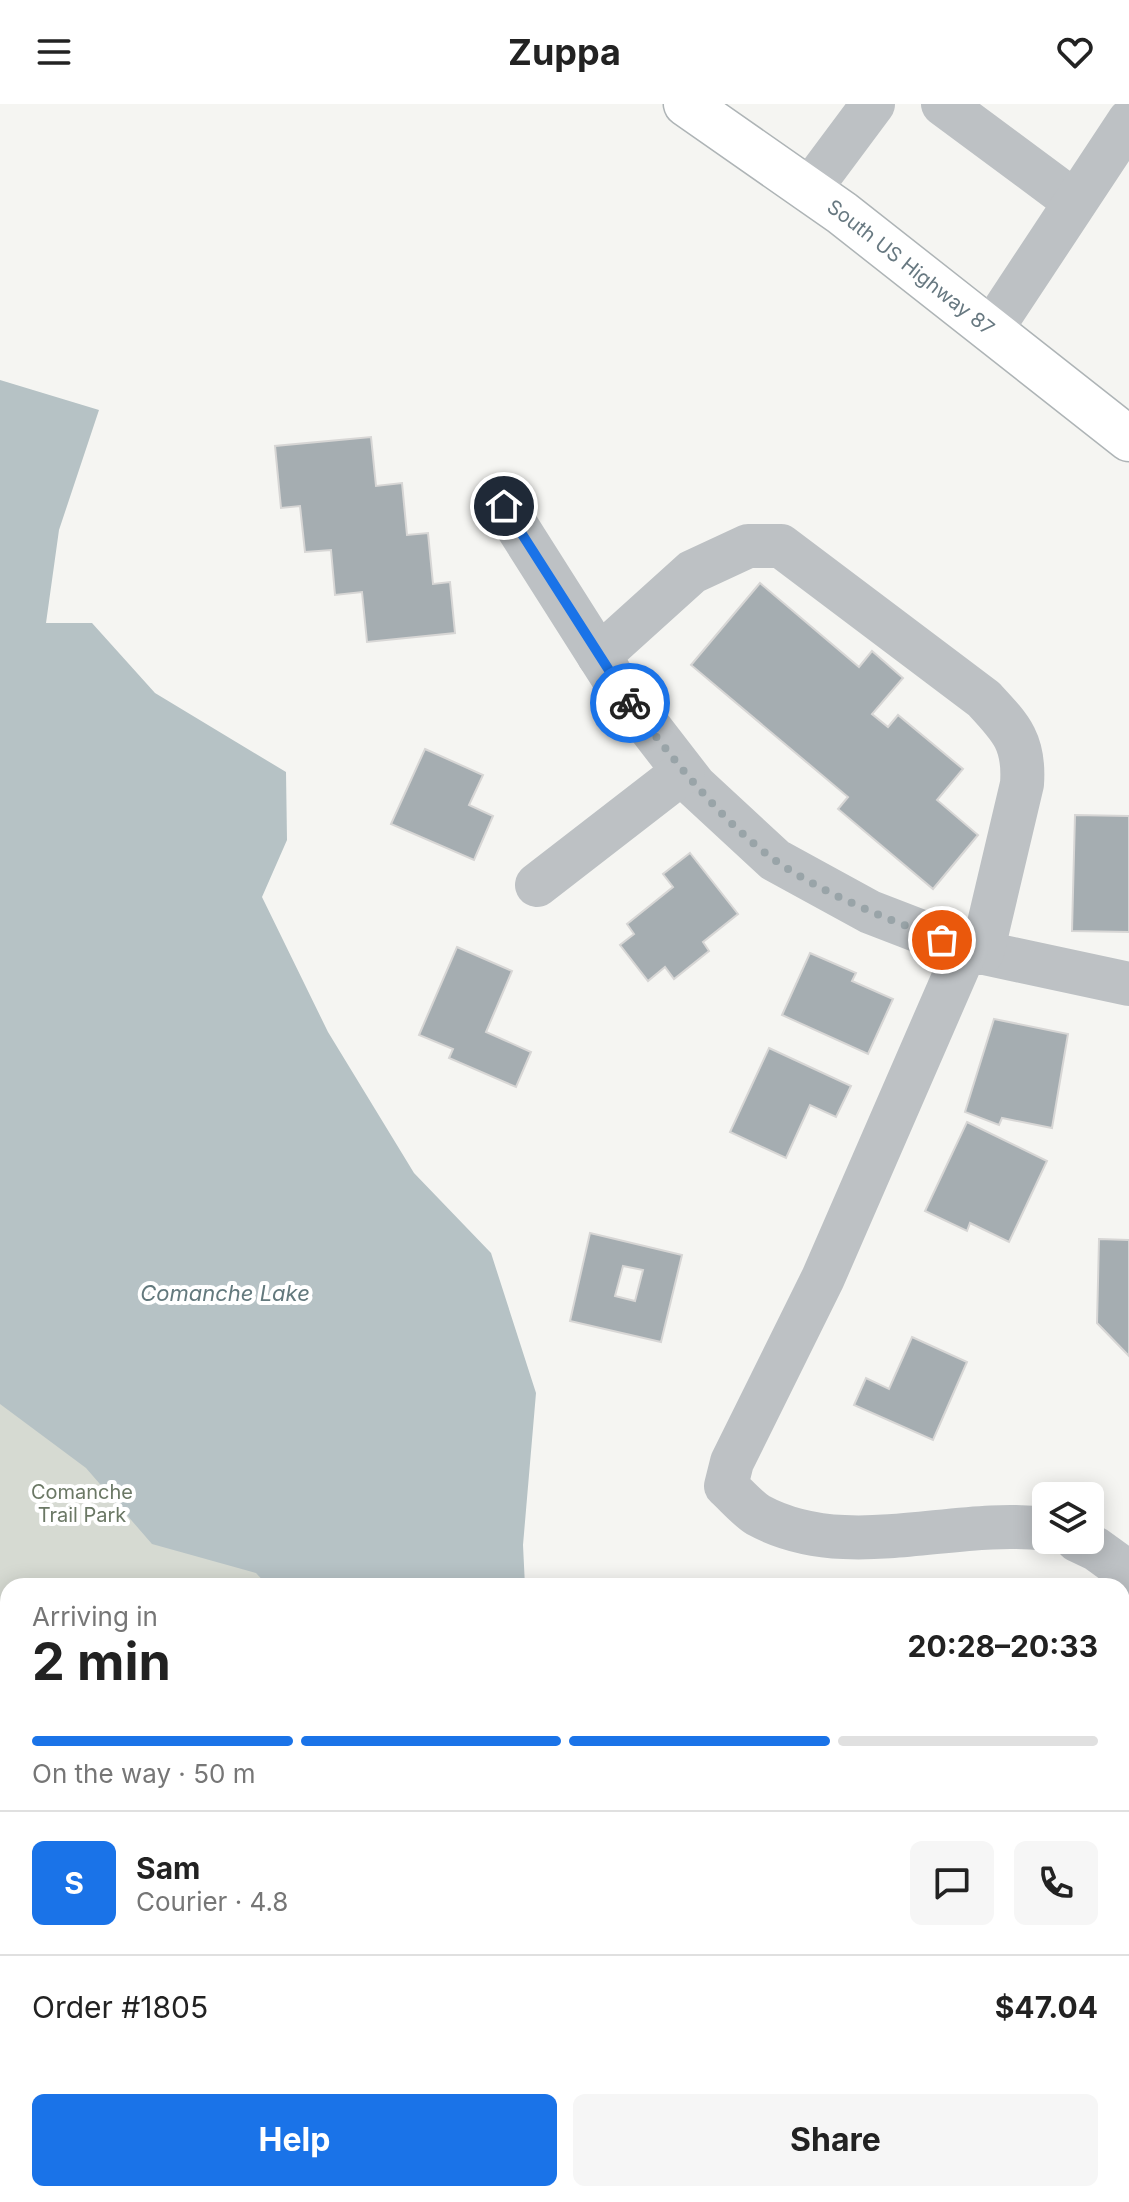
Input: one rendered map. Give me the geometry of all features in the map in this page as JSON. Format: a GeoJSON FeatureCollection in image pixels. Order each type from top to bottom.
{"type":"FeatureCollection","features":[{"type":"Feature","properties":{"kind":"main road","name":"South US Highway 87"},"geometry":{"type":"LineString","coordinates":[[686,104],[809,190],[1129,439]]}},
{"type":"Feature","properties":{"kind":"street"},"geometry":{"type":"LineString","coordinates":[[809,190],[873,104]]}},
{"type":"Feature","properties":{"kind":"street"},"geometry":{"type":"LineString","coordinates":[[943,104],[1079,195]]}},
{"type":"Feature","properties":{"kind":"street"},"geometry":{"type":"LineString","coordinates":[[991,330],[1129,121]]}},
{"type":"Feature","properties":{"kind":"street"},"geometry":{"type":"LineString","coordinates":[[504,506],[620,689],[683,772],[775,860],[870,912],[974,951],[1129,984]]}},
{"type":"Feature","properties":{"kind":"street"},"geometry":{"type":"LineString","coordinates":[[599,656],[692,572],[748,546],[781,546],[984,699],[1009,725],[1024,755],[1022,784],[974,951],[823,1278],[732,1462],[726,1486],[757,1514],[816,1536],[855,1538],[1008,1524],[1032,1527]]}},
{"type":"Feature","properties":{"kind":"street"},"geometry":{"type":"LineString","coordinates":[[537,885],[683,772]]}},
{"type":"Feature","properties":{"kind":"street"},"geometry":{"type":"LineString","coordinates":[[1103,1554],[1129,1573]]}},
{"type":"Feature","properties":{"kind":"green space","name":"Comanche Trail Park"},"geometry":{"type":"Polygon","coordinates":[[[0,1257],[337,1578],[0,1578],[0,1257]]]}},
{"type":"Feature","properties":{"kind":"water","name":"Comanche Lake"},"geometry":{"type":"Polygon","coordinates":[[[0,380],[99,410],[59,530],[46,623],[92,623],[155,693],[286,772],[287,840],[262,897],[328,1032],[414,1173],[491,1253],[536,1393],[523,1545],[525,1578],[261,1578],[256,1573],[152,1544],[86,1468],[0,1404],[0,380]]]}},
{"type":"Feature","properties":{"kind":"building"},"geometry":{"type":"Polygon","coordinates":[[[371,437],[376,486],[402,483],[407,535],[428,533],[433,584],[450,582],[455,633],[367,642],[362,592],[335,595],[331,550],[305,552],[300,506],[281,508],[275,446],[371,437]]]}},
{"type":"Feature","properties":{"kind":"building"},"geometry":{"type":"Polygon","coordinates":[[[760,583],[859,667],[872,651],[903,678],[872,714],[888,727],[898,715],[963,769],[937,800],[978,835],[933,889],[838,809],[848,797],[691,665],[760,583]]]}},
{"type":"Feature","properties":{"kind":"building"},"geometry":{"type":"Polygon","coordinates":[[[425,749],[483,775],[469,805],[493,816],[474,860],[391,824],[425,749]]]}},
{"type":"Feature","properties":{"kind":"building"},"geometry":{"type":"Polygon","coordinates":[[[1075,815],[1129,816],[1129,932],[1072,931],[1075,815]]]}},
{"type":"Feature","properties":{"kind":"building"},"geometry":{"type":"Polygon","coordinates":[[[690,853],[738,914],[703,942],[709,951],[674,979],[665,967],[648,981],[620,945],[634,934],[627,924],[673,887],[663,874],[690,853]]]}},
{"type":"Feature","properties":{"kind":"building"},"geometry":{"type":"Polygon","coordinates":[[[457,947],[512,971],[486,1032],[531,1052],[516,1087],[449,1058],[453,1049],[419,1035],[457,947]]]}},
{"type":"Feature","properties":{"kind":"building"},"geometry":{"type":"Polygon","coordinates":[[[810,953],[856,973],[852,981],[893,999],[868,1054],[782,1015],[810,953]]]}},
{"type":"Feature","properties":{"kind":"building"},"geometry":{"type":"Polygon","coordinates":[[[994,1019],[1068,1034],[1052,1128],[1002,1118],[999,1125],[965,1112],[994,1019]]]}},
{"type":"Feature","properties":{"kind":"building"},"geometry":{"type":"Polygon","coordinates":[[[769,1048],[851,1086],[836,1117],[810,1105],[786,1158],[730,1132],[769,1048]]]}},
{"type":"Feature","properties":{"kind":"building"},"geometry":{"type":"Polygon","coordinates":[[[967,1122],[1047,1161],[1009,1242],[970,1223],[967,1231],[925,1211],[967,1122]]]}},
{"type":"Feature","properties":{"kind":"building"},"geometry":{"type":"Polygon","coordinates":[[[590,1233],[682,1255],[661,1342],[570,1321],[590,1233]],[[623,1266],[615,1296],[635,1301],[643,1270],[623,1266]]]}},
{"type":"Feature","properties":{"kind":"building"},"geometry":{"type":"Polygon","coordinates":[[[1099,1239],[1129,1240],[1129,1356],[1097,1323],[1099,1239]]]}},
{"type":"Feature","properties":{"kind":"building"},"geometry":{"type":"Polygon","coordinates":[[[912,1337],[967,1362],[933,1440],[854,1405],[866,1378],[889,1389],[912,1337]]]}},
{"type":"Feature","properties":{"kind":"way so far"},"geometry":{"type":"LineString","coordinates":[[630,703],[695,786],[775,860],[870,912],[942,940]]}},
{"type":"Feature","properties":{"kind":"route"},"geometry":{"type":"LineString","coordinates":[[504,506],[630,703]]}}]}
